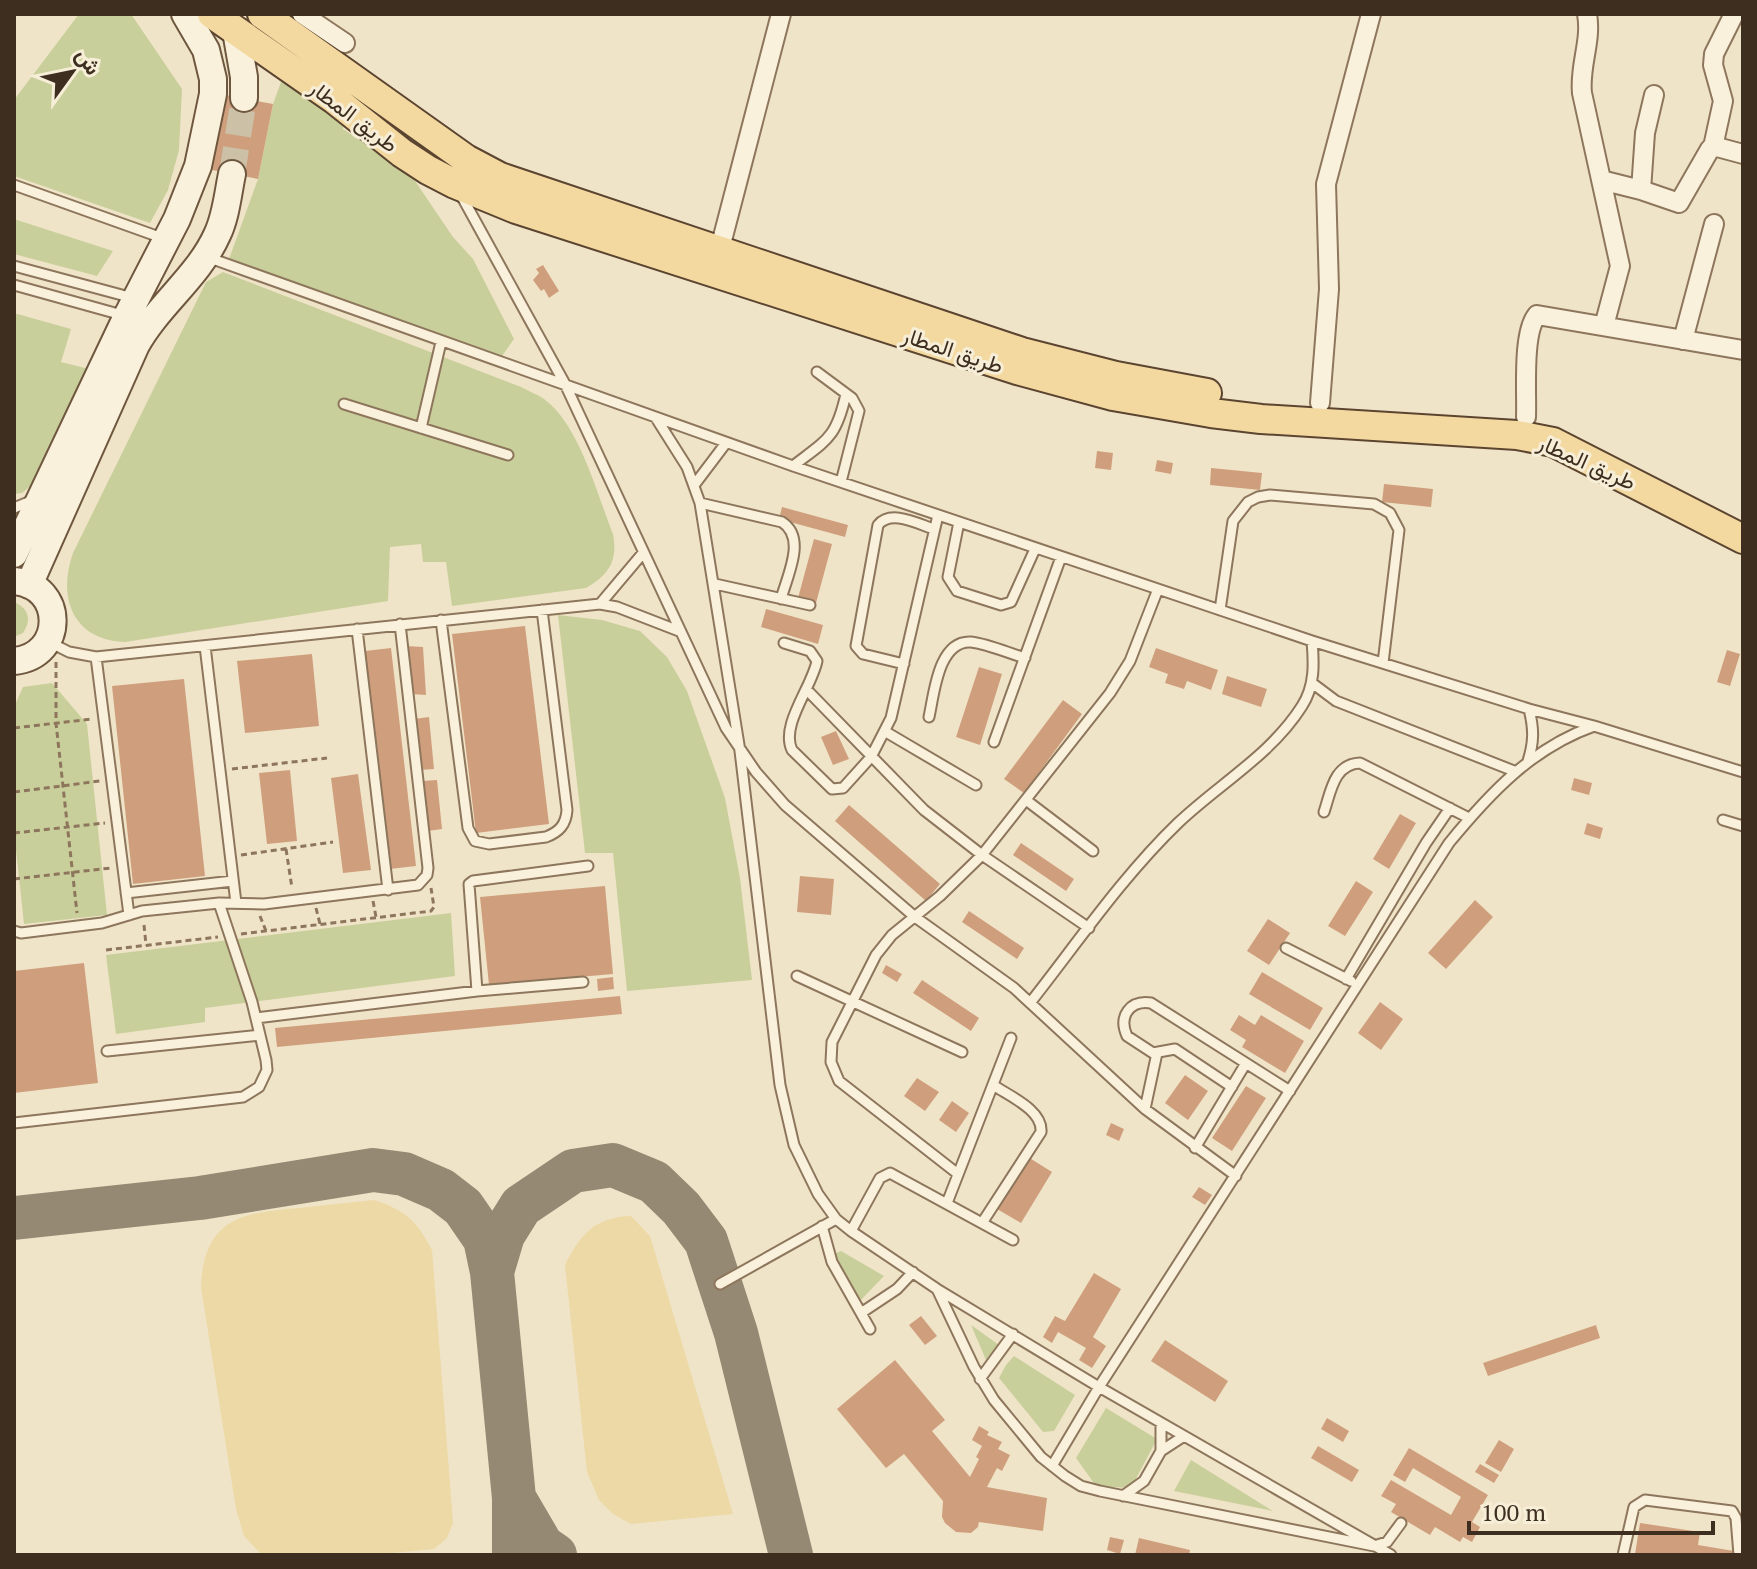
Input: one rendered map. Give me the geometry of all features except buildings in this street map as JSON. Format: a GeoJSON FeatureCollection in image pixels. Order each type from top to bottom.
{"type":"FeatureCollection","features":[{"type":"Feature","properties":{"kind":"main road","name":"طريق المطار"},"geometry":{"type":"LineString","coordinates":[[212,14],[240,22],[275,58],[334,99],[402,153],[532,190],[1069,365],[1212,394],[1320,403],[1475,423],[1553,442],[1743,539]]}},
{"type":"Feature","properties":{"kind":"main road","name":"طريق المطار"},"geometry":{"type":"LineString","coordinates":[[262,14],[461,172],[516,209],[1077,387],[1211,413],[1475,423],[1526,417],[1560,424],[1743,518]]}},
{"type":"Feature","properties":{"kind":"street"},"geometry":{"type":"LineString","coordinates":[[14,554],[131,308],[167,240],[198,166],[213,94],[206,50],[185,14]]}},
{"type":"Feature","properties":{"kind":"street"},"geometry":{"type":"LineString","coordinates":[[302,14],[345,43]]}},
{"type":"Feature","properties":{"kind":"street"},"geometry":{"type":"LineString","coordinates":[[719,252],[781,14]]}},
{"type":"Feature","properties":{"kind":"street"},"geometry":{"type":"LineString","coordinates":[[1320,403],[1329,289],[1326,184],[1371,14]]}},
{"type":"Feature","properties":{"kind":"street"},"geometry":{"type":"LineString","coordinates":[[1587,14],[1589,33],[1581,84],[1620,266],[1604,326]]}},
{"type":"Feature","properties":{"kind":"street"},"geometry":{"type":"LineString","coordinates":[[1601,180],[1681,202],[1707,151],[1713,147],[1723,101],[1713,65],[1714,54],[1734,14]]}},
{"type":"Feature","properties":{"kind":"street"},"geometry":{"type":"LineString","coordinates":[[240,22],[228,47],[245,98],[275,58]]}},
{"type":"Feature","properties":{"kind":"street"},"geometry":{"type":"LineString","coordinates":[[1641,190],[1645,133],[1654,95]]}},
{"type":"Feature","properties":{"kind":"street"},"geometry":{"type":"LineString","coordinates":[[1713,147],[1743,154]]}},
{"type":"Feature","properties":{"kind":"street"},"geometry":{"type":"LineString","coordinates":[[14,661],[35,655],[52,644],[51,609],[46,599],[22,583],[136,345],[204,256],[225,243],[231,234],[232,174]]}},
{"type":"Feature","properties":{"kind":"street"},"geometry":{"type":"LineString","coordinates":[[1683,340],[1714,224]]}},
{"type":"Feature","properties":{"kind":"street"},"geometry":{"type":"LineString","coordinates":[[167,240],[204,256]]}},
{"type":"Feature","properties":{"kind":"street"},"geometry":{"type":"LineString","coordinates":[[1526,417],[1528,351],[1535,317],[1743,350]]}},
{"type":"Feature","properties":{"kind":"lane"},"geometry":{"type":"LineString","coordinates":[[461,172],[565,384],[679,631],[740,751],[785,805],[915,917],[1007,982],[1145,1109],[1236,1176]]}},
{"type":"Feature","properties":{"kind":"lane"},"geometry":{"type":"LineString","coordinates":[[14,185],[167,240]]}},
{"type":"Feature","properties":{"kind":"lane"},"geometry":{"type":"LineString","coordinates":[[204,256],[726,443],[1035,549],[1312,641],[1743,772]]}},
{"type":"Feature","properties":{"kind":"lane"},"geometry":{"type":"LineString","coordinates":[[14,266],[131,308]]}},
{"type":"Feature","properties":{"kind":"lane"},"geometry":{"type":"LineString","coordinates":[[14,285],[131,308]]}},
{"type":"Feature","properties":{"kind":"lane"},"geometry":{"type":"LineString","coordinates":[[421,428],[441,342]]}},
{"type":"Feature","properties":{"kind":"lane"},"geometry":{"type":"LineString","coordinates":[[817,372],[846,394],[859,411],[841,482]]}},
{"type":"Feature","properties":{"kind":"lane"},"geometry":{"type":"LineString","coordinates":[[793,466],[837,428],[846,394]]}},
{"type":"Feature","properties":{"kind":"lane"},"geometry":{"type":"LineString","coordinates":[[344,404],[508,455]]}},
{"type":"Feature","properties":{"kind":"lane"},"geometry":{"type":"LineString","coordinates":[[655,417],[695,484],[700,503],[740,751],[780,1085],[794,1145],[818,1194],[836,1219],[851,1231],[937,1289],[1099,1387],[1391,1555]]}},
{"type":"Feature","properties":{"kind":"lane"},"geometry":{"type":"LineString","coordinates":[[837,428],[853,435]]}},
{"type":"Feature","properties":{"kind":"lane"},"geometry":{"type":"LineString","coordinates":[[695,484],[726,443]]}},
{"type":"Feature","properties":{"kind":"lane"},"geometry":{"type":"LineString","coordinates":[[1220,610],[1233,521],[1248,502],[1270,495],[1374,504],[1390,513],[1399,530],[1383,663]]}},
{"type":"Feature","properties":{"kind":"lane"},"geometry":{"type":"LineString","coordinates":[[14,508],[41,496]]}},
{"type":"Feature","properties":{"kind":"lane"},"geometry":{"type":"LineString","coordinates":[[700,503],[782,522],[792,530],[795,543],[781,599]]}},
{"type":"Feature","properties":{"kind":"lane"},"geometry":{"type":"LineString","coordinates":[[784,643],[810,651],[816,656],[817,665],[789,729],[792,750],[832,789],[838,790],[848,784],[871,757],[886,732],[938,515]]}},
{"type":"Feature","properties":{"kind":"lane"},"geometry":{"type":"LineString","coordinates":[[904,664],[863,654],[856,646],[878,525],[891,516],[934,529]]}},
{"type":"Feature","properties":{"kind":"lane"},"geometry":{"type":"LineString","coordinates":[[959,522],[948,577],[957,591],[1001,605],[1011,602],[1035,549]]}},
{"type":"Feature","properties":{"kind":"lane"},"geometry":{"type":"LineString","coordinates":[[600,604],[643,553]]}},
{"type":"Feature","properties":{"kind":"lane"},"geometry":{"type":"LineString","coordinates":[[994,742],[1061,557]]}},
{"type":"Feature","properties":{"kind":"lane"},"geometry":{"type":"LineString","coordinates":[[715,584],[810,605]]}},
{"type":"Feature","properties":{"kind":"lane"},"geometry":{"type":"LineString","coordinates":[[958,1174],[839,1081],[831,1062],[832,1042],[884,943],[982,855],[1121,677],[1158,589]]}},
{"type":"Feature","properties":{"kind":"lane"},"geometry":{"type":"LineString","coordinates":[[52,644],[69,652],[96,657],[600,604],[617,607],[679,631]]}},
{"type":"Feature","properties":{"kind":"lane"},"geometry":{"type":"LineString","coordinates":[[441,620],[468,828],[475,841],[489,844],[546,837],[555,834],[566,820],[542,610]]}},
{"type":"Feature","properties":{"kind":"lane"},"geometry":{"type":"LineString","coordinates":[[14,931],[21,933],[79,927],[142,911],[219,903],[255,905],[418,885],[427,875],[428,868],[400,624]]}},
{"type":"Feature","properties":{"kind":"lane"},"geometry":{"type":"LineString","coordinates":[[357,629],[388,890]]}},
{"type":"Feature","properties":{"kind":"lane"},"geometry":{"type":"LineString","coordinates":[[1030,1003],[1144,859],[1179,822],[1274,740],[1304,704],[1312,683],[1312,641]]}},
{"type":"Feature","properties":{"kind":"lane"},"geometry":{"type":"LineString","coordinates":[[929,717],[944,660],[958,644],[973,642],[1025,658]]}},
{"type":"Feature","properties":{"kind":"lane"},"geometry":{"type":"LineString","coordinates":[[205,646],[236,903]]}},
{"type":"Feature","properties":{"kind":"lane"},"geometry":{"type":"LineString","coordinates":[[96,657],[129,915]]}},
{"type":"Feature","properties":{"kind":"lane"},"geometry":{"type":"LineString","coordinates":[[1312,683],[1336,701],[1514,771]]}},
{"type":"Feature","properties":{"kind":"lane"},"geometry":{"type":"LineString","coordinates":[[806,689],[924,810],[982,855],[1089,928]]}},
{"type":"Feature","properties":{"kind":"lane"},"geometry":{"type":"LineString","coordinates":[[1528,761],[1534,744],[1534,727],[1529,709]]}},
{"type":"Feature","properties":{"kind":"lane"},"geometry":{"type":"LineString","coordinates":[[1052,1466],[1099,1387],[1426,875],[1469,818],[1514,771],[1565,738],[1594,726]]}},
{"type":"Feature","properties":{"kind":"lane"},"geometry":{"type":"LineString","coordinates":[[886,732],[976,785]]}},
{"type":"Feature","properties":{"kind":"lane"},"geometry":{"type":"LineString","coordinates":[[1324,812],[1338,772],[1352,763],[1368,766],[1469,818]]}},
{"type":"Feature","properties":{"kind":"lane"},"geometry":{"type":"LineString","coordinates":[[1026,800],[1093,851]]}},
{"type":"Feature","properties":{"kind":"lane"},"geometry":{"type":"LineString","coordinates":[[1346,979],[1450,808]]}},
{"type":"Feature","properties":{"kind":"lane"},"geometry":{"type":"LineString","coordinates":[[1723,820],[1743,826]]}},
{"type":"Feature","properties":{"kind":"lane"},"geometry":{"type":"LineString","coordinates":[[477,991],[469,884],[588,866]]}},
{"type":"Feature","properties":{"kind":"lane"},"geometry":{"type":"LineString","coordinates":[[126,893],[233,881]]}},
{"type":"Feature","properties":{"kind":"lane"},"geometry":{"type":"LineString","coordinates":[[14,1123],[252,1094],[264,1079],[266,1060],[256,1018],[219,903]]}},
{"type":"Feature","properties":{"kind":"lane"},"geometry":{"type":"LineString","coordinates":[[1286,948],[1357,985]]}},
{"type":"Feature","properties":{"kind":"lane"},"geometry":{"type":"LineString","coordinates":[[797,976],[962,1052]]}},
{"type":"Feature","properties":{"kind":"lane"},"geometry":{"type":"LineString","coordinates":[[256,1018],[477,991],[583,982]]}},
{"type":"Feature","properties":{"kind":"lane"},"geometry":{"type":"LineString","coordinates":[[1232,1087],[1175,1049],[1157,1053],[1149,1051],[1127,1036],[1123,1019],[1133,1005],[1151,1003],[1290,1091]]}},
{"type":"Feature","properties":{"kind":"lane"},"geometry":{"type":"LineString","coordinates":[[107,1051],[260,1035]]}},
{"type":"Feature","properties":{"kind":"lane"},"geometry":{"type":"LineString","coordinates":[[947,1203],[1011,1038]]}},
{"type":"Feature","properties":{"kind":"lane"},"geometry":{"type":"LineString","coordinates":[[1145,1109],[1157,1053]]}},
{"type":"Feature","properties":{"kind":"lane"},"geometry":{"type":"LineString","coordinates":[[1195,1148],[1246,1063]]}},
{"type":"Feature","properties":{"kind":"lane"},"geometry":{"type":"LineString","coordinates":[[982,1223],[1041,1132],[1042,1125],[1034,1113],[993,1085]]}},
{"type":"Feature","properties":{"kind":"lane"},"geometry":{"type":"LineString","coordinates":[[851,1231],[880,1178],[890,1173],[1013,1240]]}},
{"type":"Feature","properties":{"kind":"lane"},"geometry":{"type":"LineString","coordinates":[[720,1284],[836,1219]]}},
{"type":"Feature","properties":{"kind":"lane"},"geometry":{"type":"LineString","coordinates":[[822,1226],[832,1262],[870,1329]]}},
{"type":"Feature","properties":{"kind":"lane"},"geometry":{"type":"LineString","coordinates":[[861,1313],[888,1296],[913,1272]]}},
{"type":"Feature","properties":{"kind":"lane"},"geometry":{"type":"LineString","coordinates":[[937,1289],[980,1379],[994,1400],[1052,1466],[1081,1486],[1374,1546],[1387,1542],[1401,1523]]}},
{"type":"Feature","properties":{"kind":"lane"},"geometry":{"type":"LineString","coordinates":[[980,1379],[1013,1334]]}},
{"type":"Feature","properties":{"kind":"lane"},"geometry":{"type":"LineString","coordinates":[[1161,1423],[1161,1451]]}},
{"type":"Feature","properties":{"kind":"lane"},"geometry":{"type":"LineString","coordinates":[[1123,1496],[1144,1481],[1161,1451],[1184,1436]]}},
{"type":"Feature","properties":{"kind":"lane"},"geometry":{"type":"LineString","coordinates":[[1144,1481],[1147,1501]]}},
{"type":"Feature","properties":{"kind":"lane"},"geometry":{"type":"LineString","coordinates":[[1623,1555],[1634,1507],[1645,1500],[1732,1511],[1736,1518],[1739,1555]]}},
{"type":"Feature","properties":{"kind":"path"},"geometry":{"type":"LineString","coordinates":[[52,644],[56,723],[79,927]]}},
{"type":"Feature","properties":{"kind":"path"},"geometry":{"type":"LineString","coordinates":[[14,728],[104,718]]}},
{"type":"Feature","properties":{"kind":"path"},"geometry":{"type":"LineString","coordinates":[[220,771],[327,758]]}},
{"type":"Feature","properties":{"kind":"path"},"geometry":{"type":"LineString","coordinates":[[14,792],[112,780]]}},
{"type":"Feature","properties":{"kind":"path"},"geometry":{"type":"LineString","coordinates":[[14,833],[117,822]]}},
{"type":"Feature","properties":{"kind":"path"},"geometry":{"type":"LineString","coordinates":[[230,856],[333,842]]}},
{"type":"Feature","properties":{"kind":"path"},"geometry":{"type":"LineString","coordinates":[[286,849],[293,901]]}},
{"type":"Feature","properties":{"kind":"path"},"geometry":{"type":"LineString","coordinates":[[14,879],[123,866]]}},
{"type":"Feature","properties":{"kind":"path"},"geometry":{"type":"LineString","coordinates":[[106,950],[431,911],[434,907],[428,868]]}},
{"type":"Feature","properties":{"kind":"path"},"geometry":{"type":"LineString","coordinates":[[142,911],[146,945]]}},
{"type":"Feature","properties":{"kind":"green space"},"geometry":{"type":"Polygon","coordinates":[[[79,14],[131,14],[182,89],[179,150],[168,190],[150,223],[14,176],[14,100],[79,14]]]}},
{"type":"Feature","properties":{"kind":"green space"},"geometry":{"type":"Polygon","coordinates":[[[281,82],[305,92],[306,98],[344,117],[343,129],[409,172],[453,237],[473,259],[514,339],[502,356],[229,259],[258,179],[273,104],[281,82]]]}},
{"type":"Feature","properties":{"kind":"green space"},"geometry":{"type":"Polygon","coordinates":[[[14,219],[113,251],[97,276],[14,254],[14,219]]]}},
{"type":"Feature","properties":{"kind":"green space"},"geometry":{"type":"Polygon","coordinates":[[[223,272],[521,387],[544,399],[556,410],[577,442],[613,534],[613,560],[606,572],[586,588],[452,606],[446,562],[423,562],[421,544],[390,547],[388,601],[125,642],[93,634],[81,625],[74,614],[67,586],[73,553],[206,282],[223,272]]]}},
{"type":"Feature","properties":{"kind":"green space"},"geometry":{"type":"Polygon","coordinates":[[[14,313],[71,329],[61,362],[89,369],[32,485],[22,493],[14,494],[14,313]]]}},
{"type":"Feature","properties":{"kind":"green space"},"geometry":{"type":"Polygon","coordinates":[[[14,602],[26,611],[28,619],[23,633],[14,637],[14,602]]]}},
{"type":"Feature","properties":{"kind":"green space"},"geometry":{"type":"Polygon","coordinates":[[[558,615],[602,620],[640,631],[667,657],[687,691],[725,798],[740,878],[752,980],[627,991],[613,853],[585,853],[558,615]]]}},
{"type":"Feature","properties":{"kind":"green space"},"geometry":{"type":"Polygon","coordinates":[[[52,683],[87,724],[107,915],[24,924],[14,832],[14,707],[23,687],[52,683]]]}},
{"type":"Feature","properties":{"kind":"green space"},"geometry":{"type":"Polygon","coordinates":[[[451,913],[455,976],[205,1008],[205,1022],[116,1034],[106,955],[451,913]]]}},
{"type":"Feature","properties":{"kind":"green space"},"geometry":{"type":"Polygon","coordinates":[[[841,1251],[884,1276],[860,1301],[834,1254],[841,1251]]]}},
{"type":"Feature","properties":{"kind":"green space"},"geometry":{"type":"Polygon","coordinates":[[[971,1325],[999,1345],[986,1360],[971,1325]]]}},
{"type":"Feature","properties":{"kind":"green space"},"geometry":{"type":"Polygon","coordinates":[[[1014,1356],[1075,1395],[1054,1431],[1043,1432],[999,1378],[1014,1356]]]}},
{"type":"Feature","properties":{"kind":"green space"},"geometry":{"type":"Polygon","coordinates":[[[1106,1408],[1157,1439],[1131,1488],[1096,1486],[1076,1458],[1106,1408]]]}},
{"type":"Feature","properties":{"kind":"green space"},"geometry":{"type":"Polygon","coordinates":[[[1191,1460],[1273,1511],[1174,1491],[1191,1460]]]}},
{"type":"Feature","properties":{"kind":"sand"},"geometry":{"type":"Polygon","coordinates":[[[374,1200],[409,1218],[432,1250],[453,1523],[447,1538],[434,1549],[369,1555],[262,1555],[244,1536],[236,1509],[201,1287],[209,1247],[218,1233],[243,1217],[278,1210],[374,1200]]]}},
{"type":"Feature","properties":{"kind":"sand"},"geometry":{"type":"Polygon","coordinates":[[[631,1216],[650,1236],[733,1514],[631,1524],[613,1514],[599,1500],[587,1472],[565,1265],[590,1229],[608,1220],[631,1216]]]}},
{"type":"Feature","properties":{"kind":"taxiway"},"geometry":{"type":"LineString","coordinates":[[514,1555],[514,1498],[492,1272],[503,1235],[521,1206],[573,1171],[613,1165],[654,1182],[681,1208],[706,1241],[736,1333],[791,1555]]}},
{"type":"Feature","properties":{"kind":"taxiway"},"geometry":{"type":"LineString","coordinates":[[14,1218],[200,1198],[373,1170],[404,1174],[441,1190],[463,1207],[485,1239],[492,1272]]}},
{"type":"Feature","properties":{"kind":"taxiway"},"geometry":{"type":"LineString","coordinates":[[514,1498],[542,1546],[555,1555]]}},
{"type":"Feature","properties":{"kind":"tunnel"},"geometry":{"type":"LineString","coordinates":[[232,174],[244,98]]}}]}
